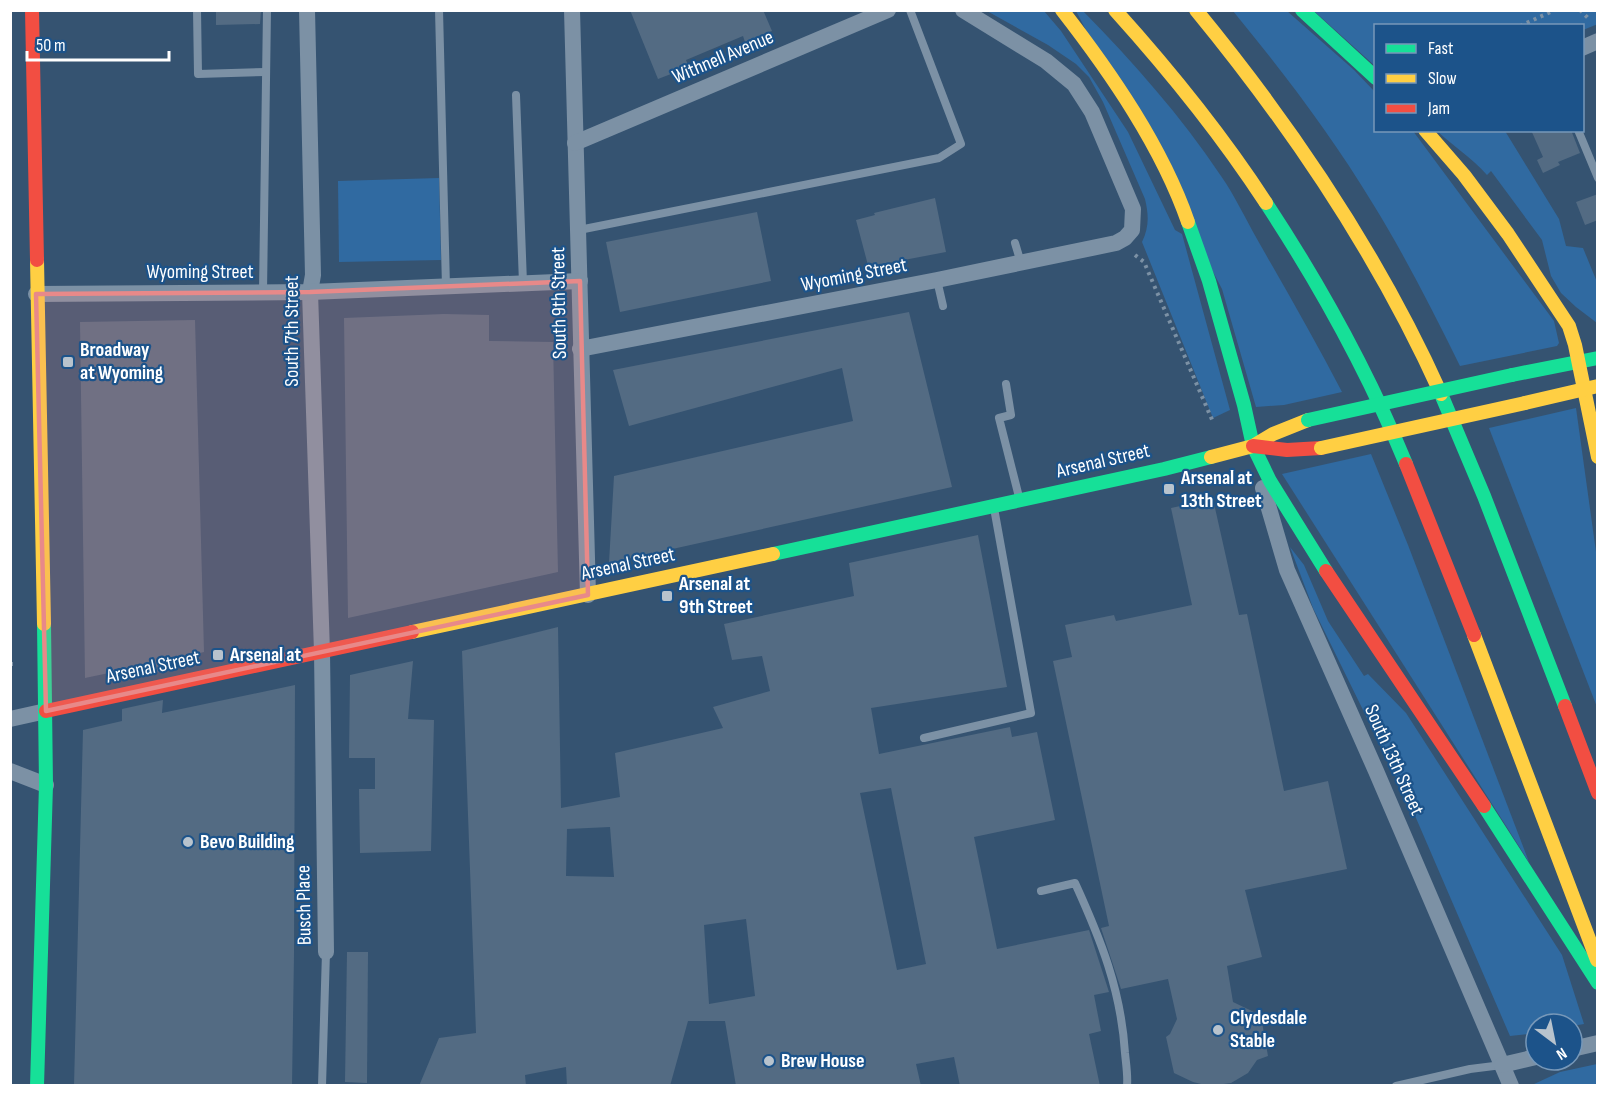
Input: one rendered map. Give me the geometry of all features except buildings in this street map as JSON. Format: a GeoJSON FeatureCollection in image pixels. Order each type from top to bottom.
{"type":"FeatureCollection","features":[{"type":"Feature","properties":{"kind":"main road"},"geometry":{"type":"LineString","coordinates":[[32,10],[46,711],[37,1086]]}},
{"type":"Feature","properties":{"kind":"main road"},"geometry":{"type":"LineString","coordinates":[[1062,10],[1087,42],[1127,103],[1155,149],[1181,201],[1209,281],[1244,405],[1253,447],[1270,482],[1296,527],[1460,768],[1598,983]]}},
{"type":"Feature","properties":{"kind":"main road"},"geometry":{"type":"LineString","coordinates":[[1115,10],[1191,99],[1253,184],[1308,270],[1358,360],[1402,454],[1442,552],[1598,961]]}},
{"type":"Feature","properties":{"kind":"main road"},"geometry":{"type":"LineString","coordinates":[[1196,10],[1264,95],[1323,179],[1377,269],[1425,358],[1488,505],[1598,793]]}},
{"type":"Feature","properties":{"kind":"main road"},"geometry":{"type":"LineString","coordinates":[[1302,10],[1374,76]]}},
{"type":"Feature","properties":{"kind":"main road"},"geometry":{"type":"LineString","coordinates":[[1427,132],[1464,175],[1509,234],[1565,319],[1573,335],[1578,360],[1591,388],[1598,457]]}},
{"type":"Feature","properties":{"kind":"main road","name":"Arsenal Street"},"geometry":{"type":"LineString","coordinates":[[46,711],[1164,469],[1253,447],[1273,434],[1308,420],[1578,360],[1598,358]]}},
{"type":"Feature","properties":{"kind":"main road","name":"Arsenal Street"},"geometry":{"type":"LineString","coordinates":[[1253,447],[1277,451],[1321,448],[1591,388]]}},
{"type":"Feature","properties":{"kind":"street","name":"South 7th Street"},"geometry":{"type":"LineString","coordinates":[[307,10],[313,275],[310,292],[322,652]]}},
{"type":"Feature","properties":{"kind":"street","name":"South 9th Street"},"geometry":{"type":"LineString","coordinates":[[572,10],[588,595]]}},
{"type":"Feature","properties":{"kind":"street","name":"Withnell Avenue"},"geometry":{"type":"LineString","coordinates":[[575,143],[888,10]]}},
{"type":"Feature","properties":{"kind":"street","name":"Wyoming Street"},"geometry":{"type":"LineString","coordinates":[[580,349],[1021,263],[1116,243],[1125,238],[1131,230],[1133,208],[1092,112],[1074,84],[1046,61],[963,10]]}},
{"type":"Feature","properties":{"kind":"street"},"geometry":{"type":"LineString","coordinates":[[1584,47],[1598,41]]}},
{"type":"Feature","properties":{"kind":"street","name":"Wyoming Street"},"geometry":{"type":"LineString","coordinates":[[36,294],[310,292],[580,280]]}},
{"type":"Feature","properties":{"kind":"street","name":"South 13th Street"},"geometry":{"type":"LineString","coordinates":[[1253,447],[1287,570],[1510,1086]]}},
{"type":"Feature","properties":{"kind":"street","name":"Busch Place"},"geometry":{"type":"LineString","coordinates":[[322,652],[326,952]]}},
{"type":"Feature","properties":{"kind":"street","name":"Arsenal Street"},"geometry":{"type":"LineString","coordinates":[[10,719],[46,711]]}},
{"type":"Feature","properties":{"kind":"street"},"geometry":{"type":"LineString","coordinates":[[10,771],[46,785]]}},
{"type":"Feature","properties":{"kind":"street"},"geometry":{"type":"LineString","coordinates":[[1502,1065],[1524,1060]]}},
{"type":"Feature","properties":{"kind":"lane"},"geometry":{"type":"LineString","coordinates":[[197,10],[198,74],[266,72]]}},
{"type":"Feature","properties":{"kind":"lane"},"geometry":{"type":"LineString","coordinates":[[263,292],[267,10]]}},
{"type":"Feature","properties":{"kind":"lane"},"geometry":{"type":"LineString","coordinates":[[439,10],[446,287]]}},
{"type":"Feature","properties":{"kind":"lane"},"geometry":{"type":"LineString","coordinates":[[579,230],[939,158],[961,144],[910,10]]}},
{"type":"Feature","properties":{"kind":"lane"},"geometry":{"type":"LineString","coordinates":[[516,95],[523,283]]}},
{"type":"Feature","properties":{"kind":"lane"},"geometry":{"type":"LineString","coordinates":[[1579,132],[1598,178]]}},
{"type":"Feature","properties":{"kind":"lane"},"geometry":{"type":"LineString","coordinates":[[1015,243],[1021,263]]}},
{"type":"Feature","properties":{"kind":"lane"},"geometry":{"type":"LineString","coordinates":[[937,280],[943,306]]}},
{"type":"Feature","properties":{"kind":"lane"},"geometry":{"type":"LineString","coordinates":[[1006,384],[1011,415],[999,418],[1020,501]]}},
{"type":"Feature","properties":{"kind":"lane"},"geometry":{"type":"LineString","coordinates":[[924,738],[1031,713],[994,507]]}},
{"type":"Feature","properties":{"kind":"lane"},"geometry":{"type":"LineString","coordinates":[[1041,891],[1075,883],[1084,902],[1100,940],[1120,1003],[1126,1086]]}},
{"type":"Feature","properties":{"kind":"lane","name":"Busch Place"},"geometry":{"type":"LineString","coordinates":[[322,1086],[326,952]]}},
{"type":"Feature","properties":{"kind":"lane"},"geometry":{"type":"LineString","coordinates":[[1396,1086],[1502,1065]]}},
{"type":"Feature","properties":{"kind":"path"},"geometry":{"type":"LineString","coordinates":[[1524,24],[1555,10]]}},
{"type":"Feature","properties":{"kind":"path"},"geometry":{"type":"LineString","coordinates":[[1580,10],[1590,20]]}},
{"type":"Feature","properties":{"kind":"path"},"geometry":{"type":"LineString","coordinates":[[1136,255],[1144,262],[1213,422]]}},
{"type":"Feature","properties":{"kind":"highlighted area"},"geometry":{"type":"Polygon","coordinates":[[[580,281],[588,595],[46,711],[36,294],[310,292],[580,281]]]}},
{"type":"Feature","properties":{"kind":"shaded area"},"geometry":{"type":"Polygon","coordinates":[[[1597,10],[1598,24],[1584,30],[1584,24],[1374,24],[1374,65],[1314,11],[1597,10]]]}},
{"type":"Feature","properties":{"kind":"shaded area"},"geometry":{"type":"Polygon","coordinates":[[[987,11],[1044,11],[1061,31],[1128,132],[1175,230],[1182,234],[1230,410],[1213,418],[1142,242],[1148,221],[1145,199],[1103,102],[1089,77],[1076,64],[1048,45],[987,11]]]}},
{"type":"Feature","properties":{"kind":"shaded area"},"geometry":{"type":"Polygon","coordinates":[[[1076,11],[1083,11],[1120,50],[1156,90],[1206,154],[1235,199],[1342,392],[1284,405],[1256,407],[1222,289],[1076,11]]]}},
{"type":"Feature","properties":{"kind":"shaded area"},"geometry":{"type":"Polygon","coordinates":[[[1233,11],[1287,11],[1354,70],[1374,91],[1374,132],[1414,132],[1554,321],[1559,343],[1557,346],[1460,366],[1385,224],[1341,154],[1270,57],[1233,11]]]}},
{"type":"Feature","properties":{"kind":"shaded area"},"geometry":{"type":"Polygon","coordinates":[[[1438,132],[1506,132],[1559,219],[1566,246],[1583,248],[1597,282],[1597,323],[1561,293],[1551,276],[1542,240],[1491,171],[1487,175],[1438,132]]]}},
{"type":"Feature","properties":{"kind":"shaded area"},"geometry":{"type":"Polygon","coordinates":[[[439,178],[441,260],[339,262],[338,181],[439,178]]]}},
{"type":"Feature","properties":{"kind":"shaded area"},"geometry":{"type":"Polygon","coordinates":[[[1576,408],[1597,559],[1597,707],[1489,428],[1576,408]]]}},
{"type":"Feature","properties":{"kind":"shaded area"},"geometry":{"type":"Polygon","coordinates":[[[1371,454],[1408,545],[1529,862],[1282,474],[1371,454]]]}},
{"type":"Feature","properties":{"kind":"shaded area"},"geometry":{"type":"Polygon","coordinates":[[[1290,547],[1304,565],[1328,621],[1364,676],[1368,674],[1406,713],[1562,955],[1580,1012],[1524,1012],[1524,1034],[1510,1036],[1416,818],[1313,608],[1290,547]]]}},
{"type":"Feature","properties":{"kind":"shaded area"},"geometry":{"type":"Polygon","coordinates":[[[1597,1064],[1597,1085],[1532,1085],[1560,1072],[1584,1072],[1584,1067],[1597,1064]]]}},
{"type":"Feature","properties":{"kind":"traffic: fast"},"geometry":{"type":"LineString","coordinates":[[1302,10],[1374,76]]}},
{"type":"Feature","properties":{"kind":"traffic: fast"},"geometry":{"type":"LineString","coordinates":[[1266,203],[1342,330],[1376,396],[1406,464]]}},
{"type":"Feature","properties":{"kind":"traffic: fast"},"geometry":{"type":"LineString","coordinates":[[1188,222],[1209,281],[1244,405],[1253,446],[1270,481],[1326,571]]}},
{"type":"Feature","properties":{"kind":"traffic: fast"},"geometry":{"type":"LineString","coordinates":[[1512,375],[1598,358]]}},
{"type":"Feature","properties":{"kind":"traffic: fast"},"geometry":{"type":"LineString","coordinates":[[1308,420],[1512,375]]}},
{"type":"Feature","properties":{"kind":"traffic: fast"},"geometry":{"type":"LineString","coordinates":[[1441,394],[1484,496],[1565,706]]}},
{"type":"Feature","properties":{"kind":"traffic: fast"},"geometry":{"type":"LineString","coordinates":[[773,554],[1211,457]]}},
{"type":"Feature","properties":{"kind":"traffic: fast"},"geometry":{"type":"LineString","coordinates":[[37,1086],[46,785],[44,624]]}},
{"type":"Feature","properties":{"kind":"traffic: fast"},"geometry":{"type":"LineString","coordinates":[[1484,806],[1598,983]]}},
{"type":"Feature","properties":{"kind":"traffic: slow"},"geometry":{"type":"LineString","coordinates":[[1062,10],[1099,59],[1134,112],[1164,166],[1188,222]]}},
{"type":"Feature","properties":{"kind":"traffic: slow"},"geometry":{"type":"LineString","coordinates":[[1115,10],[1194,104],[1266,203]]}},
{"type":"Feature","properties":{"kind":"traffic: slow"},"geometry":{"type":"LineString","coordinates":[[1196,10],[1300,146],[1331,194],[1390,292],[1441,394]]}},
{"type":"Feature","properties":{"kind":"traffic: slow"},"geometry":{"type":"LineString","coordinates":[[1427,132],[1464,175],[1508,234],[1569,326],[1598,457]]}},
{"type":"Feature","properties":{"kind":"traffic: slow"},"geometry":{"type":"LineString","coordinates":[[37,260],[44,624]]}},
{"type":"Feature","properties":{"kind":"traffic: slow"},"geometry":{"type":"LineString","coordinates":[[1525,403],[1598,386]]}},
{"type":"Feature","properties":{"kind":"traffic: slow"},"geometry":{"type":"LineString","coordinates":[[1321,448],[1525,403]]}},
{"type":"Feature","properties":{"kind":"traffic: slow"},"geometry":{"type":"LineString","coordinates":[[1211,457],[1253,446],[1273,434],[1308,420]]}},
{"type":"Feature","properties":{"kind":"traffic: slow"},"geometry":{"type":"LineString","coordinates":[[412,632],[773,554]]}},
{"type":"Feature","properties":{"kind":"traffic: slow"},"geometry":{"type":"LineString","coordinates":[[1474,635],[1597,960]]}},
{"type":"Feature","properties":{"kind":"traffic: jam"},"geometry":{"type":"LineString","coordinates":[[32,10],[37,260]]}},
{"type":"Feature","properties":{"kind":"traffic: jam"},"geometry":{"type":"LineString","coordinates":[[1253,446],[1287,450],[1321,448]]}},
{"type":"Feature","properties":{"kind":"traffic: jam"},"geometry":{"type":"LineString","coordinates":[[1406,464],[1474,635]]}},
{"type":"Feature","properties":{"kind":"traffic: jam"},"geometry":{"type":"LineString","coordinates":[[1326,571],[1484,806]]}},
{"type":"Feature","properties":{"kind":"traffic: jam"},"geometry":{"type":"LineString","coordinates":[[46,711],[412,632]]}},
{"type":"Feature","properties":{"kind":"traffic: jam"},"geometry":{"type":"LineString","coordinates":[[1565,706],[1598,793]]}},
{"type":"Feature","properties":{"kind":"place","name":"Broadway at Wyoming"},"geometry":{"type":"Point","coordinates":[68,362]}},
{"type":"Feature","properties":{"kind":"place","name":"Arsenal at 13th Street"},"geometry":{"type":"Point","coordinates":[1169,489]}},
{"type":"Feature","properties":{"kind":"place","name":"Arsenal at 9th Street"},"geometry":{"type":"Point","coordinates":[667,596]}},
{"type":"Feature","properties":{"kind":"place","name":"Arsenal at"},"geometry":{"type":"Point","coordinates":[218,655]}},
{"type":"Feature","properties":{"kind":"place","name":"Bevo Building"},"geometry":{"type":"Point","coordinates":[188,842]}},
{"type":"Feature","properties":{"kind":"place","name":"Clydesdale Stable"},"geometry":{"type":"Point","coordinates":[1218,1030]}},
{"type":"Feature","properties":{"kind":"place","name":"Brew House"},"geometry":{"type":"Point","coordinates":[769,1061]}}]}
